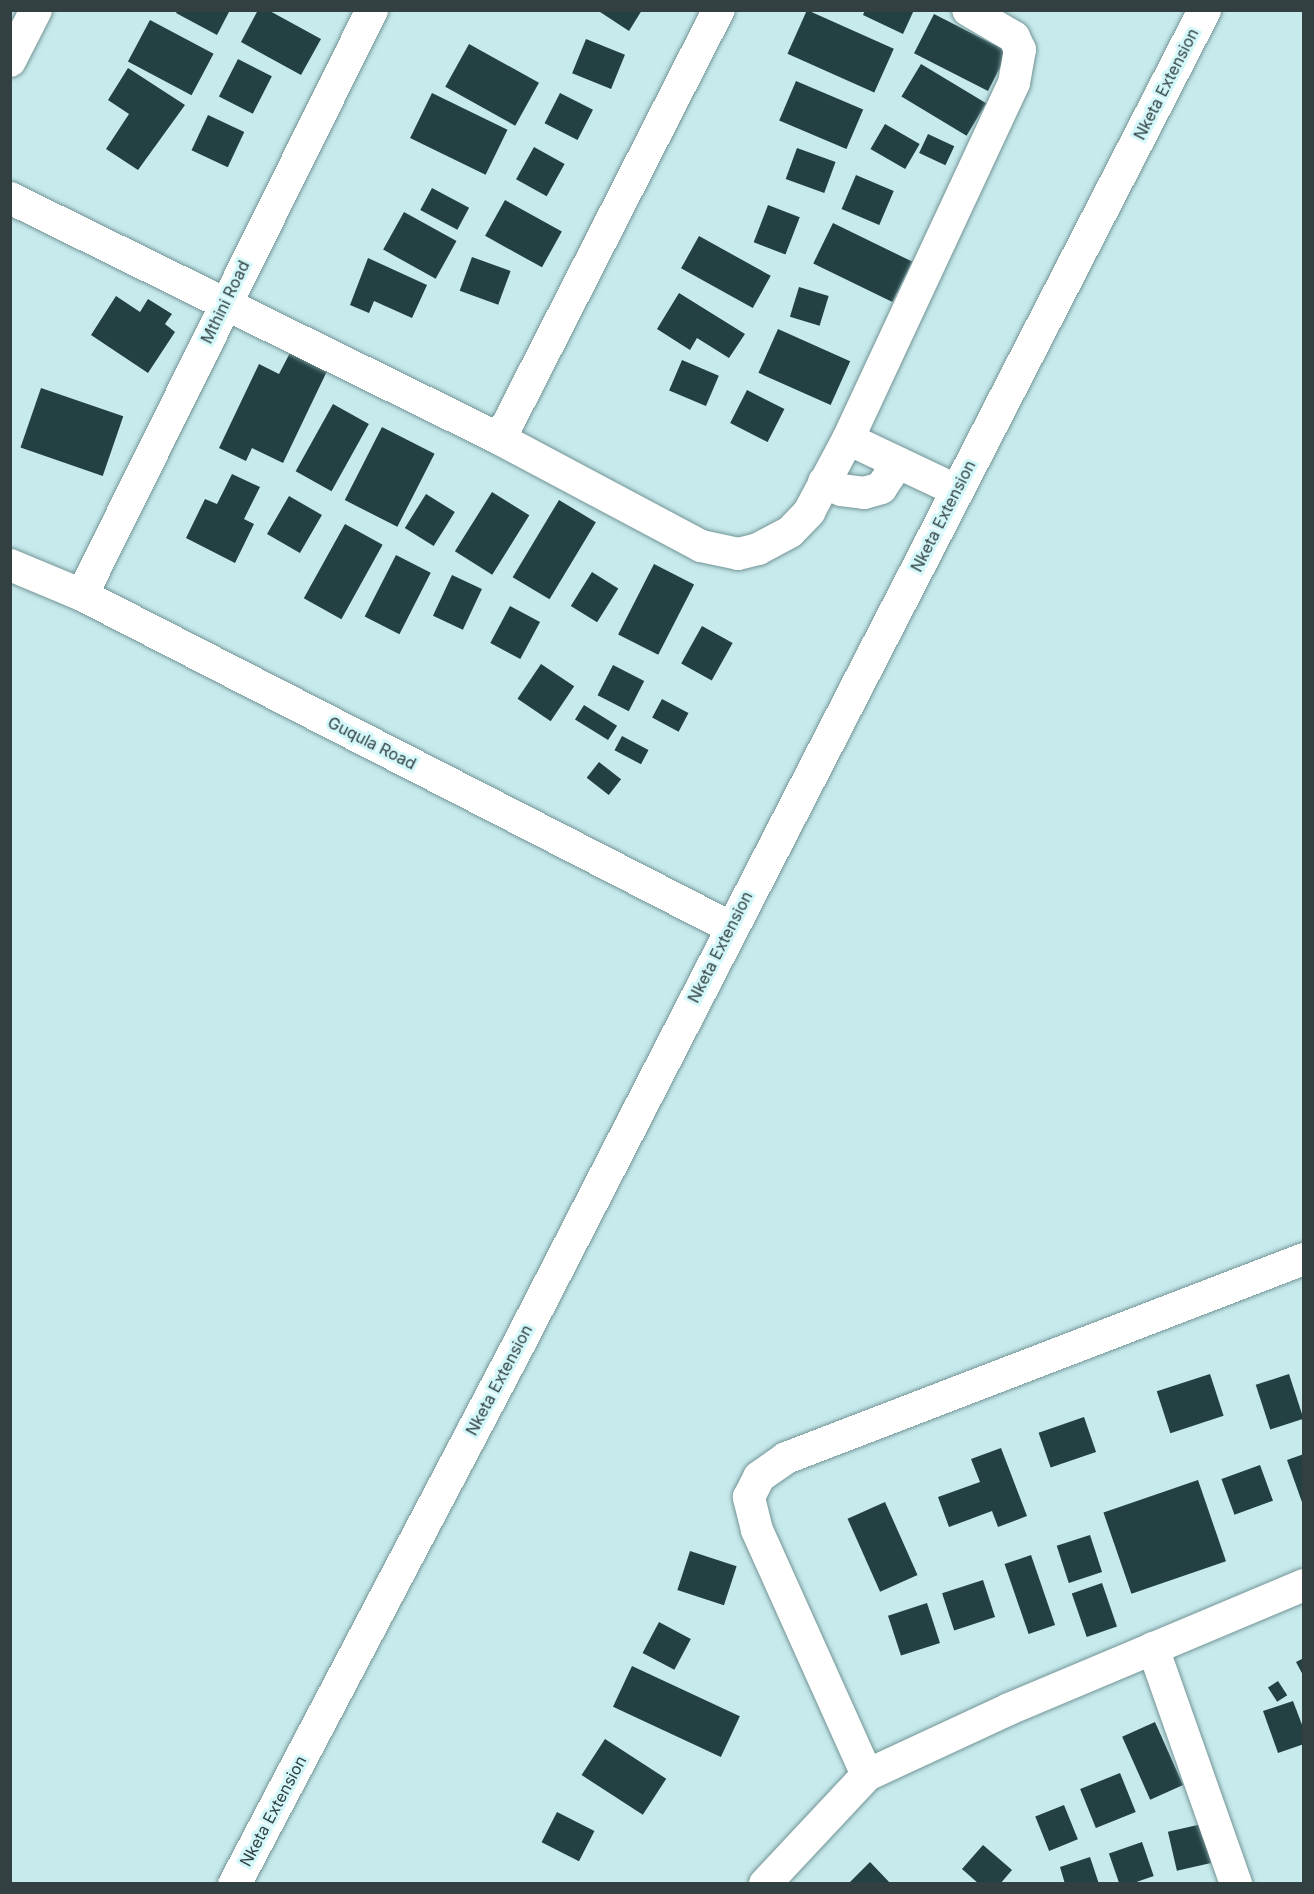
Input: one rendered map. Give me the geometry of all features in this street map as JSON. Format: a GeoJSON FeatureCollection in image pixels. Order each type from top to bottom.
{"type":"FeatureCollection","features":[{"type":"Feature","properties":{"kind":"street"},"geometry":{"type":"LineString","coordinates":[[10,61],[36,10]]}},
{"type":"Feature","properties":{"kind":"street","name":"Mthini Road"},"geometry":{"type":"LineString","coordinates":[[82,595],[223,305],[372,10]]}},
{"type":"Feature","properties":{"kind":"street"},"geometry":{"type":"LineString","coordinates":[[500,439],[719,10]]}},
{"type":"Feature","properties":{"kind":"street"},"geometry":{"type":"LineString","coordinates":[[10,198],[223,305],[500,439],[716,551],[738,554],[758,549],[790,532],[809,512],[848,439],[1019,65],[1020,50],[1014,37],[968,10]]}},
{"type":"Feature","properties":{"kind":"street","name":"Nketa Extension"},"geometry":{"type":"LineString","coordinates":[[234,1884],[516,1348],[730,927],[1204,10]]}},
{"type":"Feature","properties":{"kind":"street"},"geometry":{"type":"LineString","coordinates":[[848,439],[956,490]]}},
{"type":"Feature","properties":{"kind":"street"},"geometry":{"type":"LineString","coordinates":[[824,482],[841,490],[864,493],[881,488],[897,464]]}},
{"type":"Feature","properties":{"kind":"street","name":"Guqula Road"},"geometry":{"type":"LineString","coordinates":[[10,565],[82,595],[730,927]]}},
{"type":"Feature","properties":{"kind":"street"},"geometry":{"type":"LineString","coordinates":[[867,1775],[757,1530],[749,1497],[759,1477],[786,1458],[1304,1260]]}},
{"type":"Feature","properties":{"kind":"street"},"geometry":{"type":"LineString","coordinates":[[765,1884],[867,1775],[1152,1648],[1304,1585]]}},
{"type":"Feature","properties":{"kind":"street"},"geometry":{"type":"LineString","coordinates":[[1152,1648],[1236,1884]]}},
{"type":"Feature","properties":{"kind":"building"},"geometry":{"type":"Polygon","coordinates":[[[178,10],[230,10],[217,35],[176,13],[178,10]]]}},
{"type":"Feature","properties":{"kind":"building"},"geometry":{"type":"Polygon","coordinates":[[[258,10],[268,10],[321,39],[301,75],[241,42],[258,10]]]}},
{"type":"Feature","properties":{"kind":"building"},"geometry":{"type":"Polygon","coordinates":[[[597,10],[642,10],[629,31],[597,10]]]}},
{"type":"Feature","properties":{"kind":"building"},"geometry":{"type":"Polygon","coordinates":[[[807,10],[894,49],[874,92],[787,54],[807,10]]]}},
{"type":"Feature","properties":{"kind":"building"},"geometry":{"type":"Polygon","coordinates":[[[865,10],[914,10],[903,34],[863,15],[865,10]]]}},
{"type":"Feature","properties":{"kind":"building"},"geometry":{"type":"Polygon","coordinates":[[[934,14],[1008,52],[988,91],[914,53],[934,14]]]}},
{"type":"Feature","properties":{"kind":"building"},"geometry":{"type":"Polygon","coordinates":[[[150,20],[214,54],[192,95],[128,61],[150,20]]]}},
{"type":"Feature","properties":{"kind":"building"},"geometry":{"type":"Polygon","coordinates":[[[586,39],[625,55],[611,89],[572,73],[586,39]]]}},
{"type":"Feature","properties":{"kind":"building"},"geometry":{"type":"Polygon","coordinates":[[[469,44],[539,83],[515,126],[445,87],[469,44]]]}},
{"type":"Feature","properties":{"kind":"building"},"geometry":{"type":"Polygon","coordinates":[[[238,59],[272,76],[253,114],[219,96],[238,59]]]}},
{"type":"Feature","properties":{"kind":"building"},"geometry":{"type":"Polygon","coordinates":[[[921,64],[986,103],[967,136],[901,97],[921,64]]]}},
{"type":"Feature","properties":{"kind":"building"},"geometry":{"type":"Polygon","coordinates":[[[128,68],[185,105],[138,170],[106,149],[129,114],[108,100],[128,68]]]}},
{"type":"Feature","properties":{"kind":"building"},"geometry":{"type":"Polygon","coordinates":[[[796,81],[863,110],[846,149],[779,121],[796,81]]]}},
{"type":"Feature","properties":{"kind":"building"},"geometry":{"type":"Polygon","coordinates":[[[432,93],[507,130],[486,175],[410,138],[432,93]]]}},
{"type":"Feature","properties":{"kind":"building"},"geometry":{"type":"Polygon","coordinates":[[[560,93],[593,110],[578,140],[545,123],[560,93]]]}},
{"type":"Feature","properties":{"kind":"building"},"geometry":{"type":"Polygon","coordinates":[[[208,115],[244,132],[228,167],[192,150],[208,115]]]}},
{"type":"Feature","properties":{"kind":"building"},"geometry":{"type":"Polygon","coordinates":[[[885,124],[920,144],[905,169],[870,149],[885,124]]]}},
{"type":"Feature","properties":{"kind":"building"},"geometry":{"type":"Polygon","coordinates":[[[928,134],[954,146],[945,165],[919,153],[928,134]]]}},
{"type":"Feature","properties":{"kind":"building"},"geometry":{"type":"Polygon","coordinates":[[[534,147],[565,164],[547,196],[516,179],[534,147]]]}},
{"type":"Feature","properties":{"kind":"building"},"geometry":{"type":"Polygon","coordinates":[[[797,148],[836,162],[824,193],[786,179],[797,148]]]}},
{"type":"Feature","properties":{"kind":"building"},"geometry":{"type":"Polygon","coordinates":[[[856,175],[894,191],[879,225],[842,209],[856,175]]]}},
{"type":"Feature","properties":{"kind":"building"},"geometry":{"type":"Polygon","coordinates":[[[432,188],[469,208],[457,230],[420,210],[432,188]]]}},
{"type":"Feature","properties":{"kind":"building"},"geometry":{"type":"Polygon","coordinates":[[[505,200],[562,232],[542,267],[485,236],[505,200]]]}},
{"type":"Feature","properties":{"kind":"building"},"geometry":{"type":"Polygon","coordinates":[[[768,205],[800,217],[785,255],[754,242],[768,205]]]}},
{"type":"Feature","properties":{"kind":"building"},"geometry":{"type":"Polygon","coordinates":[[[404,212],[456,241],[436,279],[383,250],[404,212]]]}},
{"type":"Feature","properties":{"kind":"building"},"geometry":{"type":"Polygon","coordinates":[[[833,223],[912,262],[892,302],[813,263],[833,223]]]}},
{"type":"Feature","properties":{"kind":"building"},"geometry":{"type":"Polygon","coordinates":[[[699,236],[771,276],[753,308],[681,268],[699,236]]]}},
{"type":"Feature","properties":{"kind":"building"},"geometry":{"type":"Polygon","coordinates":[[[472,257],[511,271],[498,305],[460,291],[472,257]]]}},
{"type":"Feature","properties":{"kind":"building"},"geometry":{"type":"Polygon","coordinates":[[[368,258],[427,285],[412,318],[374,301],[369,313],[350,305],[368,258]]]}},
{"type":"Feature","properties":{"kind":"building"},"geometry":{"type":"Polygon","coordinates":[[[799,287],[829,296],[820,326],[790,317],[799,287]]]}},
{"type":"Feature","properties":{"kind":"building"},"geometry":{"type":"Polygon","coordinates":[[[679,293],[745,334],[729,358],[697,338],[690,350],[657,329],[679,293]]]}},
{"type":"Feature","properties":{"kind":"building"},"geometry":{"type":"Polygon","coordinates":[[[116,296],[140,312],[148,299],[172,314],[165,324],[175,332],[148,373],[91,335],[116,296]]]}},
{"type":"Feature","properties":{"kind":"building"},"geometry":{"type":"Polygon","coordinates":[[[778,329],[850,361],[831,405],[758,373],[778,329]]]}},
{"type":"Feature","properties":{"kind":"building"},"geometry":{"type":"Polygon","coordinates":[[[292,349],[329,367],[283,463],[252,448],[246,461],[219,448],[259,364],[279,374],[292,349]]]}},
{"type":"Feature","properties":{"kind":"building"},"geometry":{"type":"Polygon","coordinates":[[[682,360],[719,376],[706,406],[669,390],[682,360]]]}},
{"type":"Feature","properties":{"kind":"building"},"geometry":{"type":"Polygon","coordinates":[[[41,388],[123,416],[103,476],[20,448],[41,388]]]}},
{"type":"Feature","properties":{"kind":"building"},"geometry":{"type":"Polygon","coordinates":[[[747,390],[784,409],[768,442],[730,423],[747,390]]]}},
{"type":"Feature","properties":{"kind":"building"},"geometry":{"type":"Polygon","coordinates":[[[333,404],[369,424],[332,491],[296,471],[333,404]]]}},
{"type":"Feature","properties":{"kind":"building"},"geometry":{"type":"Polygon","coordinates":[[[382,427],[435,454],[397,527],[345,500],[382,427]]]}},
{"type":"Feature","properties":{"kind":"building"},"geometry":{"type":"Polygon","coordinates":[[[232,474],[260,487],[244,519],[254,524],[235,563],[186,538],[205,499],[217,504],[232,474]]]}},
{"type":"Feature","properties":{"kind":"building"},"geometry":{"type":"Polygon","coordinates":[[[492,492],[529,515],[492,575],[455,551],[492,492]]]}},
{"type":"Feature","properties":{"kind":"building"},"geometry":{"type":"Polygon","coordinates":[[[426,494],[455,512],[434,546],[405,528],[426,494]]]}},
{"type":"Feature","properties":{"kind":"building"},"geometry":{"type":"Polygon","coordinates":[[[289,496],[322,515],[300,553],[267,534],[289,496]]]}},
{"type":"Feature","properties":{"kind":"building"},"geometry":{"type":"Polygon","coordinates":[[[559,500],[596,522],[550,599],[513,577],[559,500]]]}},
{"type":"Feature","properties":{"kind":"building"},"geometry":{"type":"Polygon","coordinates":[[[345,524],[383,545],[341,619],[304,598],[345,524]]]}},
{"type":"Feature","properties":{"kind":"building"},"geometry":{"type":"Polygon","coordinates":[[[396,555],[431,573],[399,634],[365,616],[396,555]]]}},
{"type":"Feature","properties":{"kind":"building"},"geometry":{"type":"Polygon","coordinates":[[[654,564],[694,584],[658,655],[618,634],[654,564]]]}},
{"type":"Feature","properties":{"kind":"building"},"geometry":{"type":"Polygon","coordinates":[[[592,572],[618,588],[597,622],[571,606],[592,572]]]}},
{"type":"Feature","properties":{"kind":"building"},"geometry":{"type":"Polygon","coordinates":[[[452,575],[482,589],[463,630],[433,616],[452,575]]]}},
{"type":"Feature","properties":{"kind":"building"},"geometry":{"type":"Polygon","coordinates":[[[510,606],[540,622],[520,659],[490,643],[510,606]]]}},
{"type":"Feature","properties":{"kind":"building"},"geometry":{"type":"Polygon","coordinates":[[[702,626],[733,643],[712,681],[681,664],[702,626]]]}},
{"type":"Feature","properties":{"kind":"building"},"geometry":{"type":"Polygon","coordinates":[[[541,664],[574,686],[551,721],[518,699],[541,664]]]}},
{"type":"Feature","properties":{"kind":"building"},"geometry":{"type":"Polygon","coordinates":[[[613,665],[644,681],[629,711],[598,695],[613,665]]]}},
{"type":"Feature","properties":{"kind":"building"},"geometry":{"type":"Polygon","coordinates":[[[662,699],[688,713],[679,732],[652,718],[662,699]]]}},
{"type":"Feature","properties":{"kind":"building"},"geometry":{"type":"Polygon","coordinates":[[[584,705],[617,726],[608,740],[575,719],[584,705]]]}},
{"type":"Feature","properties":{"kind":"building"},"geometry":{"type":"Polygon","coordinates":[[[622,736],[648,750],[641,764],[614,750],[622,736]]]}},
{"type":"Feature","properties":{"kind":"building"},"geometry":{"type":"Polygon","coordinates":[[[599,762],[621,779],[609,795],[587,778],[599,762]]]}},
{"type":"Feature","properties":{"kind":"building"},"geometry":{"type":"Polygon","coordinates":[[[1210,1374],[1224,1416],[1170,1433],[1157,1391],[1210,1374]]]}},
{"type":"Feature","properties":{"kind":"building"},"geometry":{"type":"Polygon","coordinates":[[[1289,1374],[1304,1419],[1270,1430],[1256,1385],[1289,1374]]]}},
{"type":"Feature","properties":{"kind":"building"},"geometry":{"type":"Polygon","coordinates":[[[1084,1417],[1096,1452],[1051,1468],[1039,1433],[1084,1417]]]}},
{"type":"Feature","properties":{"kind":"building"},"geometry":{"type":"Polygon","coordinates":[[[1001,1448],[1027,1516],[998,1527],[992,1511],[949,1527],[938,1497],[980,1482],[971,1459],[1001,1448]]]}},
{"type":"Feature","properties":{"kind":"building"},"geometry":{"type":"Polygon","coordinates":[[[1304,1454],[1304,1505],[1303,1505],[1287,1460],[1304,1454]]]}},
{"type":"Feature","properties":{"kind":"building"},"geometry":{"type":"Polygon","coordinates":[[[1260,1465],[1273,1501],[1234,1515],[1221,1479],[1260,1465]]]}},
{"type":"Feature","properties":{"kind":"building"},"geometry":{"type":"Polygon","coordinates":[[[1198,1480],[1226,1561],[1131,1594],[1103,1513],[1198,1480]]]}},
{"type":"Feature","properties":{"kind":"building"},"geometry":{"type":"Polygon","coordinates":[[[885,1502],[918,1575],[880,1592],[848,1519],[885,1502]]]}},
{"type":"Feature","properties":{"kind":"building"},"geometry":{"type":"Polygon","coordinates":[[[1090,1535],[1102,1572],[1069,1583],[1057,1546],[1090,1535]]]}},
{"type":"Feature","properties":{"kind":"building"},"geometry":{"type":"Polygon","coordinates":[[[690,1551],[737,1566],[724,1605],[677,1590],[690,1551]]]}},
{"type":"Feature","properties":{"kind":"building"},"geometry":{"type":"Polygon","coordinates":[[[1031,1555],[1055,1625],[1029,1634],[1005,1564],[1031,1555]]]}},
{"type":"Feature","properties":{"kind":"building"},"geometry":{"type":"Polygon","coordinates":[[[983,1580],[995,1617],[954,1630],[942,1593],[983,1580]]]}},
{"type":"Feature","properties":{"kind":"building"},"geometry":{"type":"Polygon","coordinates":[[[1102,1583],[1117,1626],[1087,1637],[1072,1593],[1102,1583]]]}},
{"type":"Feature","properties":{"kind":"building"},"geometry":{"type":"Polygon","coordinates":[[[927,1603],[940,1643],[901,1656],[888,1616],[927,1603]]]}},
{"type":"Feature","properties":{"kind":"building"},"geometry":{"type":"Polygon","coordinates":[[[659,1622],[691,1639],[674,1670],[643,1653],[659,1622]]]}},
{"type":"Feature","properties":{"kind":"building"},"geometry":{"type":"Polygon","coordinates":[[[1304,1658],[1304,1677],[1296,1662],[1304,1658]]]}},
{"type":"Feature","properties":{"kind":"building"},"geometry":{"type":"Polygon","coordinates":[[[632,1666],[740,1716],[721,1757],[613,1707],[632,1666]]]}},
{"type":"Feature","properties":{"kind":"building"},"geometry":{"type":"Polygon","coordinates":[[[1278,1681],[1287,1695],[1277,1702],[1268,1688],[1278,1681]]]}},
{"type":"Feature","properties":{"kind":"building"},"geometry":{"type":"Polygon","coordinates":[[[1293,1701],[1304,1730],[1304,1744],[1278,1753],[1263,1711],[1293,1701]]]}},
{"type":"Feature","properties":{"kind":"building"},"geometry":{"type":"Polygon","coordinates":[[[1155,1722],[1183,1785],[1150,1800],[1122,1737],[1155,1722]]]}},
{"type":"Feature","properties":{"kind":"building"},"geometry":{"type":"Polygon","coordinates":[[[605,1739],[666,1779],[643,1815],[582,1775],[605,1739]]]}},
{"type":"Feature","properties":{"kind":"building"},"geometry":{"type":"Polygon","coordinates":[[[1120,1773],[1136,1812],[1096,1828],[1080,1789],[1120,1773]]]}},
{"type":"Feature","properties":{"kind":"building"},"geometry":{"type":"Polygon","coordinates":[[[1064,1805],[1078,1839],[1049,1851],[1035,1817],[1064,1805]]]}},
{"type":"Feature","properties":{"kind":"building"},"geometry":{"type":"Polygon","coordinates":[[[557,1812],[594,1831],[579,1861],[542,1842],[557,1812]]]}},
{"type":"Feature","properties":{"kind":"building"},"geometry":{"type":"Polygon","coordinates":[[[1202,1824],[1211,1863],[1177,1871],[1168,1832],[1202,1824]]]}},
{"type":"Feature","properties":{"kind":"building"},"geometry":{"type":"Polygon","coordinates":[[[1142,1842],[1154,1876],[1131,1884],[1119,1884],[1109,1853],[1142,1842]]]}},
{"type":"Feature","properties":{"kind":"building"},"geometry":{"type":"Polygon","coordinates":[[[983,1845],[1012,1870],[1000,1884],[979,1884],[962,1869],[983,1845]]]}},
{"type":"Feature","properties":{"kind":"building"},"geometry":{"type":"Polygon","coordinates":[[[1090,1857],[1099,1884],[1065,1884],[1060,1867],[1090,1857]]]}},
{"type":"Feature","properties":{"kind":"building"},"geometry":{"type":"Polygon","coordinates":[[[870,1862],[891,1884],[848,1884],[870,1862]]]}}]}
